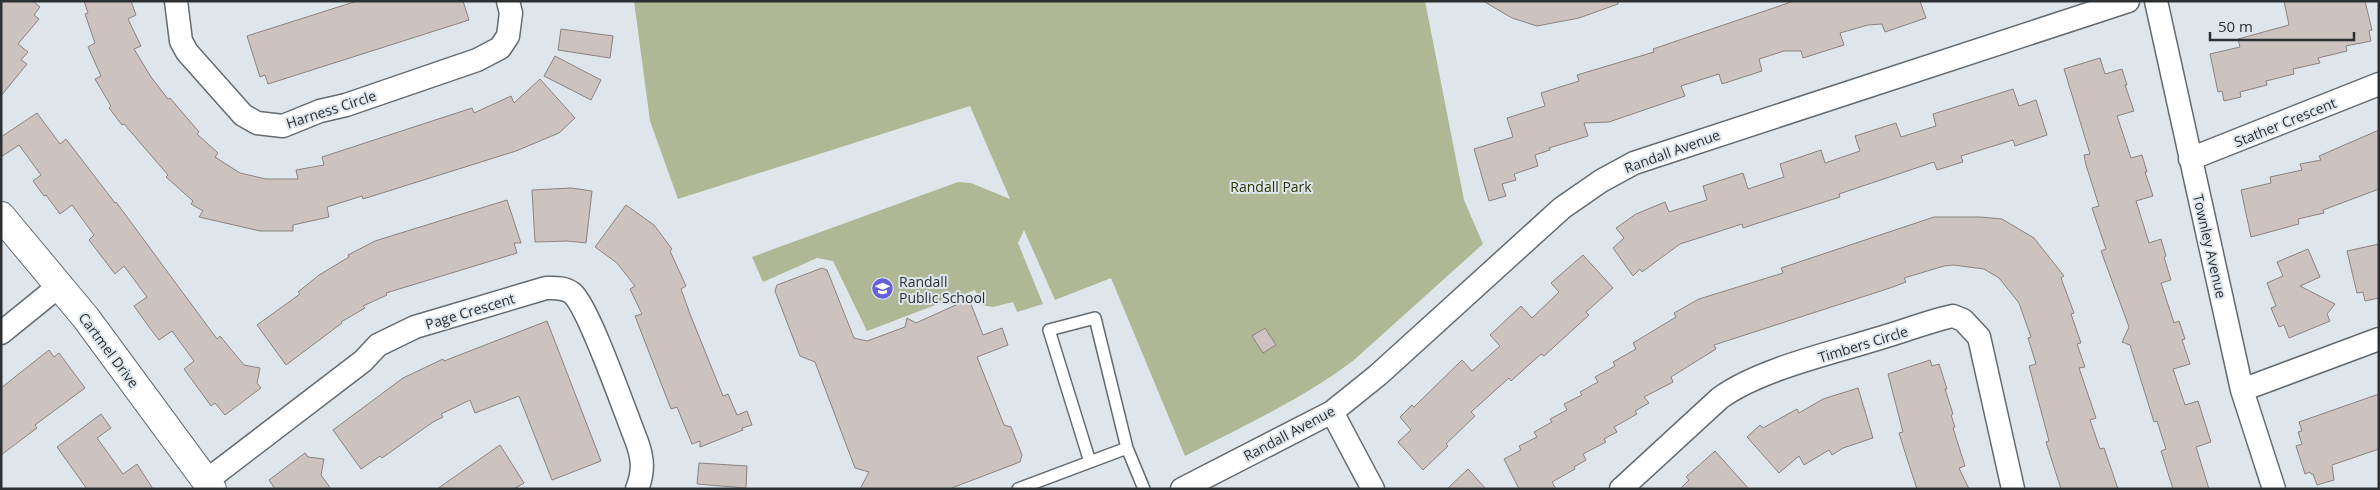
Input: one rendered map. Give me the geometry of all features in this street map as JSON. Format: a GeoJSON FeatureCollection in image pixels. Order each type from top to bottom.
{"type":"FeatureCollection","features":[{"type":"Feature","properties":{"kind":"street","name":"Harness Circle"},"geometry":{"type":"LineString","coordinates":[[176,1],[181,41],[187,52],[243,115],[257,123],[269,126],[283,126],[320,111],[346,105],[477,60],[500,48],[508,36],[511,13],[508,1]]}},
{"type":"Feature","properties":{"kind":"street","name":"Randall Avenue"},"geometry":{"type":"LineString","coordinates":[[1182,489],[1332,412],[1412,345],[1562,208],[1602,181],[1634,163],[2128,1]]}},
{"type":"Feature","properties":{"kind":"street","name":"Townley Avenue"},"geometry":{"type":"LineString","coordinates":[[2156,1],[2242,390],[2274,489]]}},
{"type":"Feature","properties":{"kind":"street","name":"Stather Crescent"},"geometry":{"type":"LineString","coordinates":[[2190,159],[2379,84]]}},
{"type":"Feature","properties":{"kind":"street","name":"Cartmel Drive"},"geometry":{"type":"LineString","coordinates":[[1,216],[86,318],[209,485]]}},
{"type":"Feature","properties":{"kind":"street"},"geometry":{"type":"LineString","coordinates":[[1,333],[59,286]]}},
{"type":"Feature","properties":{"kind":"street","name":"Page Crescent"},"geometry":{"type":"LineString","coordinates":[[209,485],[363,361],[378,345],[415,327],[546,288],[560,288],[572,294],[581,305],[637,442],[643,459],[641,479],[637,489]]}},
{"type":"Feature","properties":{"kind":"street","name":"Timbers Circle"},"geometry":{"type":"LineString","coordinates":[[1623,488],[1701,415],[1734,388],[1749,380],[1953,316],[1963,320],[1979,337],[2013,489]]}},
{"type":"Feature","properties":{"kind":"street"},"geometry":{"type":"LineString","coordinates":[[2242,390],[2379,339]]}},
{"type":"Feature","properties":{"kind":"street"},"geometry":{"type":"LineString","coordinates":[[1332,412],[1373,489]]}},
{"type":"Feature","properties":{"kind":"lane"},"geometry":{"type":"LineString","coordinates":[[1090,462],[1049,330],[1095,318],[1127,448],[1144,489]]}},
{"type":"Feature","properties":{"kind":"lane"},"geometry":{"type":"LineString","coordinates":[[1018,489],[1127,448]]}},
{"type":"Feature","properties":{"kind":"green space","name":"Randall Park"},"geometry":{"type":"Polygon","coordinates":[[[634,1],[1425,1],[1464,200],[1483,244],[1354,360],[1314,387],[1272,411],[1185,456],[1111,278],[1055,300],[1024,230],[1018,243],[1043,304],[1017,312],[1013,302],[993,307],[982,305],[975,290],[867,331],[833,261],[817,258],[763,282],[752,257],[958,182],[971,183],[1010,199],[970,106],[678,199],[650,121],[634,1]]]}},
{"type":"Feature","properties":{"kind":"building"},"geometry":{"type":"Polygon","coordinates":[[[1,1],[33,1],[40,7],[34,15],[39,19],[18,44],[28,52],[21,60],[27,64],[1,96],[1,1]]]}},
{"type":"Feature","properties":{"kind":"building"},"geometry":{"type":"Polygon","coordinates":[[[84,1],[131,1],[136,15],[128,19],[141,46],[134,49],[151,77],[168,99],[170,98],[199,132],[197,134],[218,153],[215,157],[240,173],[266,179],[298,179],[296,170],[324,165],[322,157],[472,108],[474,113],[511,96],[514,103],[540,79],[575,118],[559,133],[516,151],[363,199],[362,196],[327,207],[329,217],[293,225],[293,231],[260,231],[199,217],[203,211],[191,204],[193,201],[166,177],[168,175],[109,108],[111,106],[95,79],[101,76],[88,47],[95,43],[85,14],[88,13],[84,1]]]}},
{"type":"Feature","properties":{"kind":"building"},"geometry":{"type":"Polygon","coordinates":[[[357,1],[463,1],[469,20],[268,84],[265,75],[260,77],[247,36],[357,1]]]}},
{"type":"Feature","properties":{"kind":"building"},"geometry":{"type":"Polygon","coordinates":[[[1483,1],[1618,1],[1618,4],[1579,18],[1537,26],[1512,18],[1483,1]]]}},
{"type":"Feature","properties":{"kind":"building"},"geometry":{"type":"Polygon","coordinates":[[[1794,1],[1920,1],[1926,18],[1885,32],[1882,24],[1868,25],[1840,33],[1844,45],[1803,58],[1801,51],[1784,51],[1759,59],[1762,71],[1722,84],[1719,74],[1681,86],[1685,96],[1609,122],[1584,123],[1588,136],[1549,148],[1550,150],[1535,155],[1538,166],[1514,174],[1516,180],[1502,184],[1506,196],[1489,201],[1474,149],[1513,137],[1507,118],[1545,106],[1541,93],[1579,81],[1577,75],[1654,52],[1653,49],[1794,1]]]}},
{"type":"Feature","properties":{"kind":"building"},"geometry":{"type":"Polygon","coordinates":[[[2284,1],[2365,1],[2372,30],[2369,31],[2371,41],[2346,46],[2347,51],[2318,58],[2320,63],[2293,69],[2294,74],[2266,81],[2267,85],[2240,92],[2241,97],[2224,101],[2222,91],[2218,92],[2210,54],[2240,47],[2238,39],[2289,25],[2284,1]]]}},
{"type":"Feature","properties":{"kind":"building"},"geometry":{"type":"Polygon","coordinates":[[[561,29],[613,36],[610,58],[558,50],[561,29]]]}},
{"type":"Feature","properties":{"kind":"building"},"geometry":{"type":"Polygon","coordinates":[[[555,56],[601,80],[591,100],[544,76],[555,56]]]}},
{"type":"Feature","properties":{"kind":"building"},"geometry":{"type":"Polygon","coordinates":[[[2100,58],[2105,74],[2122,69],[2127,85],[2125,85],[2134,111],[2117,116],[2131,158],[2142,155],[2147,172],[2145,172],[2153,196],[2136,201],[2149,243],[2161,239],[2166,256],[2164,257],[2171,280],[2161,283],[2174,323],[2179,321],[2185,339],[2182,340],[2190,364],[2173,369],[2185,405],[2198,401],[2211,442],[2196,447],[2209,489],[2173,489],[2161,451],[2166,449],[2157,421],[2154,422],[2130,345],[2122,342],[2129,327],[2101,251],[2106,249],[2092,208],[2099,206],[2084,155],[2090,154],[2064,69],[2100,58]]]}},
{"type":"Feature","properties":{"kind":"building"},"geometry":{"type":"Polygon","coordinates":[[[2013,89],[2019,106],[2036,100],[2047,135],[2015,146],[2013,140],[1961,156],[1963,162],[1937,170],[1934,162],[1839,194],[1840,197],[1743,228],[1742,224],[1680,244],[1642,272],[1640,269],[1633,276],[1613,248],[1624,238],[1616,228],[1636,214],[1665,202],[1669,212],[1707,200],[1703,186],[1743,173],[1748,189],[1784,177],[1780,164],[1821,150],[1825,163],[1860,151],[1855,136],[1896,123],[1901,137],[1936,126],[1933,114],[2013,89]]]}},
{"type":"Feature","properties":{"kind":"building"},"geometry":{"type":"Polygon","coordinates":[[[37,113],[60,144],[66,139],[116,202],[217,339],[220,336],[244,365],[260,368],[257,383],[261,388],[225,415],[215,403],[211,406],[184,369],[194,361],[172,331],[159,340],[149,327],[134,306],[147,297],[124,266],[115,274],[89,240],[94,235],[72,205],[60,214],[46,195],[44,196],[33,181],[41,175],[19,145],[1,157],[1,137],[37,113]]]}},
{"type":"Feature","properties":{"kind":"building"},"geometry":{"type":"Polygon","coordinates":[[[2379,130],[2379,189],[2323,210],[2324,213],[2298,219],[2299,224],[2251,237],[2241,190],[2271,183],[2270,177],[2302,170],[2300,164],[2321,160],[2319,156],[2379,130]]]}},
{"type":"Feature","properties":{"kind":"building"},"geometry":{"type":"Polygon","coordinates":[[[571,188],[592,191],[586,243],[567,241],[535,242],[532,190],[571,188]]]}},
{"type":"Feature","properties":{"kind":"building"},"geometry":{"type":"Polygon","coordinates":[[[507,200],[521,243],[514,243],[517,253],[386,293],[387,295],[363,306],[365,308],[341,322],[286,365],[257,325],[300,294],[298,292],[319,275],[349,257],[348,255],[375,241],[507,200]]]}},
{"type":"Feature","properties":{"kind":"building"},"geometry":{"type":"Polygon","coordinates":[[[626,205],[654,225],[672,249],[670,251],[686,286],[681,289],[723,396],[728,394],[737,415],[747,411],[752,425],[742,428],[743,430],[700,447],[700,441],[692,444],[677,407],[671,409],[635,316],[642,314],[630,289],[635,286],[617,263],[595,247],[626,205]]]}},
{"type":"Feature","properties":{"kind":"building"},"geometry":{"type":"Polygon","coordinates":[[[1934,217],[2002,219],[2034,238],[2064,276],[2061,278],[2074,313],[2071,314],[2081,343],[2077,344],[2085,367],[2079,368],[2096,418],[2090,420],[2100,449],[2104,448],[2118,489],[2061,489],[2046,442],[2049,441],[2029,366],[2036,364],[2028,338],[2031,337],[2019,303],[1999,278],[1984,269],[1953,265],[1904,278],[1906,282],[1890,288],[1714,345],[1716,349],[1671,377],[1673,382],[1644,397],[1649,403],[1635,411],[1637,414],[1614,427],[1617,432],[1604,439],[1606,442],[1583,454],[1586,460],[1574,467],[1575,469],[1552,482],[1556,489],[1519,489],[1504,459],[1521,450],[1519,446],[1537,437],[1534,432],[1552,422],[1550,419],[1567,410],[1564,404],[1582,395],[1580,392],[1598,382],[1595,377],[1615,366],[1613,362],[1636,349],[1633,343],[1676,317],[1674,313],[1699,299],[1783,273],[1781,268],[1934,217]]]}},
{"type":"Feature","properties":{"kind":"building"},"geometry":{"type":"Polygon","coordinates":[[[2379,244],[2379,298],[2365,301],[2363,292],[2357,293],[2347,251],[2379,244]]]}},
{"type":"Feature","properties":{"kind":"building"},"geometry":{"type":"Polygon","coordinates":[[[2308,249],[2320,277],[2300,286],[2335,304],[2327,314],[2330,321],[2289,338],[2284,325],[2279,327],[2271,308],[2276,306],[2267,283],[2283,276],[2277,262],[2308,249]]]}},
{"type":"Feature","properties":{"kind":"building"},"geometry":{"type":"Polygon","coordinates":[[[1583,255],[1613,288],[1586,312],[1589,315],[1544,356],[1541,354],[1511,381],[1509,378],[1471,412],[1475,416],[1423,470],[1398,442],[1411,430],[1400,417],[1412,405],[1414,407],[1462,360],[1472,371],[1500,346],[1490,335],[1521,306],[1532,318],[1559,292],[1551,283],[1583,255]]]}},
{"type":"Feature","properties":{"kind":"building"},"geometry":{"type":"Polygon","coordinates":[[[822,268],[827,270],[854,338],[867,341],[905,327],[907,318],[916,323],[969,299],[983,335],[1002,328],[1008,345],[977,357],[1004,425],[1011,427],[1022,455],[1020,462],[949,489],[860,489],[869,472],[855,468],[815,362],[800,356],[775,291],[777,285],[822,268]]]}},
{"type":"Feature","properties":{"kind":"building"},"geometry":{"type":"Polygon","coordinates":[[[547,321],[601,461],[552,480],[519,396],[475,413],[470,400],[441,414],[443,417],[382,458],[380,456],[361,469],[333,430],[403,378],[443,359],[444,361],[547,321]]]}},
{"type":"Feature","properties":{"kind":"building"},"geometry":{"type":"Polygon","coordinates":[[[1265,328],[1276,345],[1263,353],[1252,336],[1265,328]]]}},
{"type":"Feature","properties":{"kind":"building"},"geometry":{"type":"Polygon","coordinates":[[[49,350],[54,357],[59,353],[85,388],[35,425],[37,428],[1,455],[1,388],[49,350]]]}},
{"type":"Feature","properties":{"kind":"building"},"geometry":{"type":"Polygon","coordinates":[[[1930,360],[1932,366],[1939,364],[1947,389],[1945,389],[1955,427],[1953,428],[1965,466],[1959,468],[1969,489],[1917,489],[1899,433],[1903,432],[1888,374],[1930,360]]]}},
{"type":"Feature","properties":{"kind":"building"},"geometry":{"type":"Polygon","coordinates":[[[1858,388],[1873,438],[1843,448],[1832,455],[1829,450],[1804,465],[1799,456],[1779,473],[1747,437],[1760,425],[1763,428],[1797,409],[1799,413],[1823,399],[1858,388]]]}},
{"type":"Feature","properties":{"kind":"building"},"geometry":{"type":"Polygon","coordinates":[[[2379,394],[2379,449],[2332,465],[2334,480],[2317,485],[2313,474],[2310,472],[2305,474],[2296,446],[2302,444],[2298,432],[2302,431],[2299,422],[2379,394]]]}},
{"type":"Feature","properties":{"kind":"building"},"geometry":{"type":"Polygon","coordinates":[[[101,414],[111,428],[97,438],[123,474],[137,464],[153,489],[87,489],[57,447],[101,414]]]}},
{"type":"Feature","properties":{"kind":"building"},"geometry":{"type":"Polygon","coordinates":[[[500,445],[524,483],[514,489],[437,489],[500,445]]]}},
{"type":"Feature","properties":{"kind":"building"},"geometry":{"type":"Polygon","coordinates":[[[1715,451],[1749,489],[1680,489],[1689,480],[1686,477],[1715,451]]]}},
{"type":"Feature","properties":{"kind":"building"},"geometry":{"type":"Polygon","coordinates":[[[305,453],[308,457],[324,459],[321,475],[331,489],[275,489],[269,480],[305,453]]]}},
{"type":"Feature","properties":{"kind":"building"},"geometry":{"type":"Polygon","coordinates":[[[699,463],[747,466],[746,488],[697,484],[699,463]]]}},
{"type":"Feature","properties":{"kind":"building"},"geometry":{"type":"Polygon","coordinates":[[[1468,469],[1486,489],[1447,489],[1468,469]]]}},
{"type":"Feature","properties":{"kind":"place","name":"Randall Public School"},"geometry":{"type":"Point","coordinates":[883,289]}}]}
